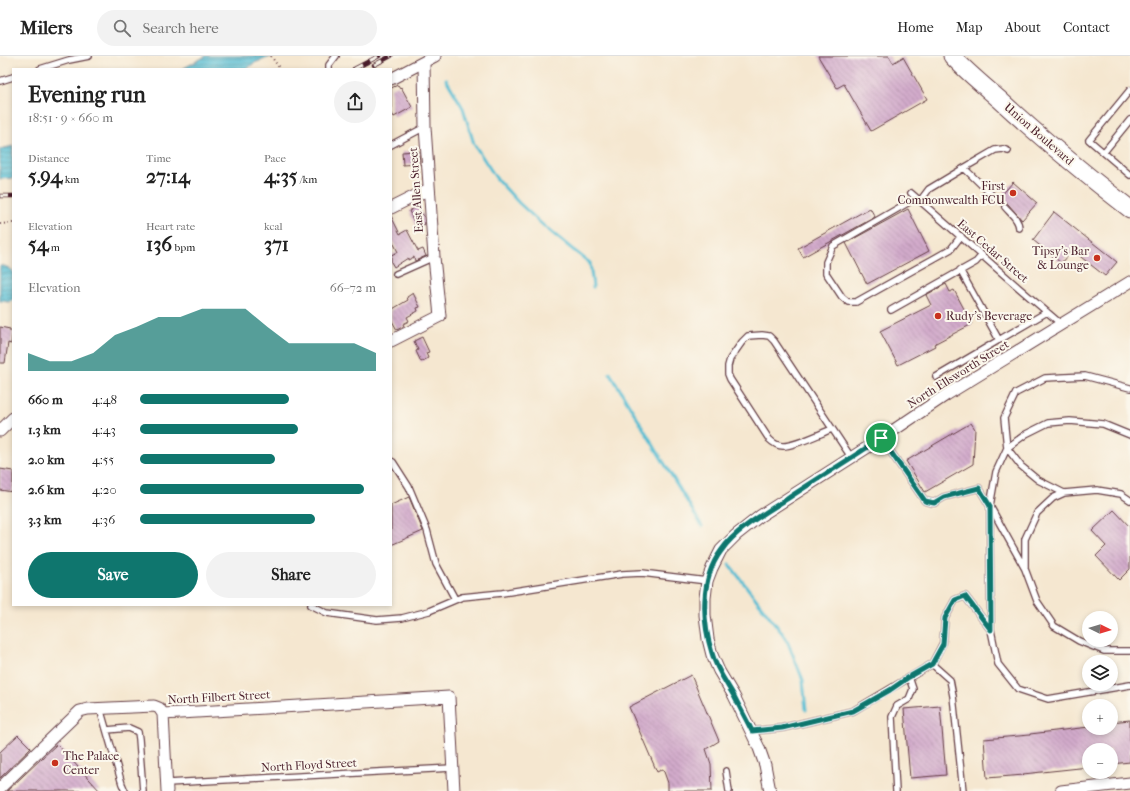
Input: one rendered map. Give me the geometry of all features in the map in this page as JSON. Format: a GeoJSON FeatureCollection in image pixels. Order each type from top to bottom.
{"type":"FeatureCollection","features":[{"type":"Feature","properties":{"kind":"main road","name":"Union Boulevard"},"geometry":{"type":"LineString","coordinates":[[952,56],[1020,119],[1130,209]]}},
{"type":"Feature","properties":{"kind":"street"},"geometry":{"type":"LineString","coordinates":[[392,78],[436,56]]}},
{"type":"Feature","properties":{"kind":"street","name":"East Allen Street"},"geometry":{"type":"LineString","coordinates":[[392,340],[440,316],[434,257],[425,127],[424,62]]}},
{"type":"Feature","properties":{"kind":"street"},"geometry":{"type":"LineString","coordinates":[[392,208],[429,189]]}},
{"type":"Feature","properties":{"kind":"street","name":"North Ellsworth Street"},"geometry":{"type":"LineString","coordinates":[[770,791],[760,748],[734,696],[719,671],[712,655],[708,639],[705,615],[705,598],[712,568],[721,550],[741,530],[760,516],[946,395],[1130,282]]}},
{"type":"Feature","properties":{"kind":"street"},"geometry":{"type":"LineString","coordinates":[[0,431],[12,419]]}},
{"type":"Feature","properties":{"kind":"street","name":"North Filbert Street"},"geometry":{"type":"LineString","coordinates":[[0,788],[78,713],[88,708],[154,706],[159,708],[163,714],[449,697],[452,768]]}},
{"type":"Feature","properties":{"kind":"street"},"geometry":{"type":"LineString","coordinates":[[163,714],[167,787]]}},
{"type":"Feature","properties":{"kind":"street"},"geometry":{"type":"LineString","coordinates":[[452,768],[454,791]]}},
{"type":"Feature","properties":{"kind":"street"},"geometry":{"type":"LineString","coordinates":[[1061,791],[1130,783]]}},
{"type":"Feature","properties":{"kind":"lane"},"geometry":{"type":"LineString","coordinates":[[43,68],[69,60],[89,56]]}},
{"type":"Feature","properties":{"kind":"lane"},"geometry":{"type":"LineString","coordinates":[[329,68],[329,65],[336,56]]}},
{"type":"Feature","properties":{"kind":"lane"},"geometry":{"type":"LineString","coordinates":[[0,80],[12,77]]}},
{"type":"Feature","properties":{"kind":"lane"},"geometry":{"type":"LineString","coordinates":[[1130,90],[1089,140],[1130,175]]}},
{"type":"Feature","properties":{"kind":"lane"},"geometry":{"type":"LineString","coordinates":[[1104,152],[1130,120]]}},
{"type":"Feature","properties":{"kind":"lane"},"geometry":{"type":"LineString","coordinates":[[392,144],[425,127]]}},
{"type":"Feature","properties":{"kind":"lane"},"geometry":{"type":"LineString","coordinates":[[961,236],[951,249],[856,302],[848,302],[842,297],[826,273],[826,262],[833,246],[918,199],[929,189],[995,150],[1003,149],[1008,151]]}},
{"type":"Feature","properties":{"kind":"lane"},"geometry":{"type":"LineString","coordinates":[[964,168],[997,200]]}},
{"type":"Feature","properties":{"kind":"lane","name":"East Cedar Street"},"geometry":{"type":"LineString","coordinates":[[911,193],[1062,324]]}},
{"type":"Feature","properties":{"kind":"lane"},"geometry":{"type":"LineString","coordinates":[[1004,207],[1017,220],[1019,228]]}},
{"type":"Feature","properties":{"kind":"lane"},"geometry":{"type":"LineString","coordinates":[[891,310],[976,262],[982,255]]}},
{"type":"Feature","properties":{"kind":"lane"},"geometry":{"type":"LineString","coordinates":[[396,274],[434,257]]}},
{"type":"Feature","properties":{"kind":"lane"},"geometry":{"type":"LineString","coordinates":[[960,270],[999,340]]}},
{"type":"Feature","properties":{"kind":"lane"},"geometry":{"type":"LineString","coordinates":[[936,376],[1047,312]]}},
{"type":"Feature","properties":{"kind":"lane"},"geometry":{"type":"LineString","coordinates":[[832,429],[791,445],[782,446],[775,444],[769,439],[728,374],[730,359],[748,336],[769,336],[774,341],[851,457]]}},
{"type":"Feature","properties":{"kind":"lane"},"geometry":{"type":"LineString","coordinates":[[1064,493],[1038,480],[1021,466],[1007,448],[1004,418],[1016,392],[1045,378],[1085,376],[1130,388]]}},
{"type":"Feature","properties":{"kind":"lane"},"geometry":{"type":"LineString","coordinates":[[1130,436],[1103,424],[1070,421],[1048,423],[1026,434],[1007,448],[996,472],[990,506],[991,630],[998,664],[1018,689],[1048,699],[1130,685]]}},
{"type":"Feature","properties":{"kind":"lane"},"geometry":{"type":"LineString","coordinates":[[881,438],[925,501],[934,503],[944,497],[979,488],[1025,569],[1037,601],[1054,626],[1079,641],[1104,651],[1130,651]]}},
{"type":"Feature","properties":{"kind":"lane"},"geometry":{"type":"LineString","coordinates":[[392,462],[409,487],[428,530],[436,564],[455,599]]}},
{"type":"Feature","properties":{"kind":"lane"},"geometry":{"type":"LineString","coordinates":[[1025,569],[1025,538],[1037,513],[1053,498],[1064,493],[1097,490],[1121,494],[1130,500]]}},
{"type":"Feature","properties":{"kind":"lane"},"geometry":{"type":"LineString","coordinates":[[313,606],[327,613],[377,620],[402,618],[415,615],[429,611],[462,596],[502,593],[622,574],[642,573],[708,581]]}},
{"type":"Feature","properties":{"kind":"lane"},"geometry":{"type":"LineString","coordinates":[[752,731],[782,728],[853,711],[932,664],[943,644],[945,618],[955,600],[965,596],[991,630]]}},
{"type":"Feature","properties":{"kind":"lane"},"geometry":{"type":"LineString","coordinates":[[932,664],[950,680],[963,791]]}},
{"type":"Feature","properties":{"kind":"lane"},"geometry":{"type":"LineString","coordinates":[[896,791],[892,717],[897,706],[909,699],[913,689],[909,677]]}},
{"type":"Feature","properties":{"kind":"lane"},"geometry":{"type":"LineString","coordinates":[[100,708],[125,791]]}},
{"type":"Feature","properties":{"kind":"lane"},"geometry":{"type":"LineString","coordinates":[[107,730],[129,728],[138,732],[143,791]]}},
{"type":"Feature","properties":{"kind":"lane","name":"North Floyd Street"},"geometry":{"type":"LineString","coordinates":[[167,787],[452,768]]}},
{"type":"Feature","properties":{"kind":"lane"},"geometry":{"type":"LineString","coordinates":[[726,771],[729,791]]}},
{"type":"Feature","properties":{"kind":"path"},"geometry":{"type":"LineString","coordinates":[[271,56],[279,68]]}},
{"type":"Feature","properties":{"kind":"path"},"geometry":{"type":"LineString","coordinates":[[0,224],[12,223]]}},
{"type":"Feature","properties":{"kind":"water"},"geometry":{"type":"Polygon","coordinates":[[[206,56],[273,56],[254,63],[248,68],[184,68],[206,56]]]}},
{"type":"Feature","properties":{"kind":"water"},"geometry":{"type":"Polygon","coordinates":[[[12,146],[12,178],[0,179],[0,149],[12,146]]]}},
{"type":"Feature","properties":{"kind":"water"},"geometry":{"type":"Polygon","coordinates":[[[0,266],[5,266],[12,270],[12,301],[0,301],[0,266]]]}},
{"type":"Feature","properties":{"kind":"building"},"geometry":{"type":"Polygon","coordinates":[[[818,56],[889,56],[893,63],[903,57],[927,99],[871,131],[844,84],[837,88],[818,56]]]}},
{"type":"Feature","properties":{"kind":"building"},"geometry":{"type":"Polygon","coordinates":[[[398,85],[400,88],[401,87],[412,107],[394,117],[392,114],[392,88],[398,85]]]}},
{"type":"Feature","properties":{"kind":"building"},"geometry":{"type":"Polygon","coordinates":[[[419,151],[420,164],[403,165],[402,152],[419,151]]]}},
{"type":"Feature","properties":{"kind":"building"},"geometry":{"type":"Polygon","coordinates":[[[1013,182],[1037,203],[1022,220],[1008,204],[1001,202],[1000,197],[1013,182]]]}},
{"type":"Feature","properties":{"kind":"building"},"geometry":{"type":"Polygon","coordinates":[[[418,206],[424,217],[425,224],[417,228],[409,211],[418,206]]]}},
{"type":"Feature","properties":{"kind":"building"},"geometry":{"type":"Polygon","coordinates":[[[870,208],[875,217],[803,257],[798,248],[870,208]]]}},
{"type":"Feature","properties":{"kind":"building"},"geometry":{"type":"Polygon","coordinates":[[[908,209],[929,251],[867,284],[846,243],[908,209]]]}},
{"type":"Feature","properties":{"kind":"building"},"geometry":{"type":"Polygon","coordinates":[[[1054,212],[1117,262],[1105,276],[1072,250],[1061,263],[1033,240],[1054,212]]]}},
{"type":"Feature","properties":{"kind":"building"},"geometry":{"type":"Polygon","coordinates":[[[392,218],[400,234],[407,230],[418,251],[423,249],[426,256],[415,261],[414,257],[408,260],[408,258],[394,267],[392,264],[392,255],[398,252],[392,240],[392,218]]]}},
{"type":"Feature","properties":{"kind":"building"},"geometry":{"type":"Polygon","coordinates":[[[946,284],[950,292],[954,290],[972,324],[934,344],[935,346],[898,365],[880,331],[931,305],[926,295],[946,284]]]}},
{"type":"Feature","properties":{"kind":"building"},"geometry":{"type":"Polygon","coordinates":[[[413,293],[420,307],[417,308],[418,311],[407,317],[409,321],[403,324],[404,326],[397,330],[392,321],[392,309],[408,300],[407,297],[413,293]]]}},
{"type":"Feature","properties":{"kind":"building"},"geometry":{"type":"Polygon","coordinates":[[[0,327],[10,329],[10,331],[12,331],[12,338],[11,344],[8,343],[5,363],[0,363],[0,327]]]}},
{"type":"Feature","properties":{"kind":"building"},"geometry":{"type":"Polygon","coordinates":[[[422,337],[429,352],[426,353],[428,358],[421,362],[416,351],[418,350],[414,341],[422,337]]]}},
{"type":"Feature","properties":{"kind":"building"},"geometry":{"type":"Polygon","coordinates":[[[971,423],[975,429],[973,464],[925,492],[906,461],[971,423]]]}},
{"type":"Feature","properties":{"kind":"building"},"geometry":{"type":"Polygon","coordinates":[[[0,469],[12,471],[12,492],[0,490],[0,469]]]}},
{"type":"Feature","properties":{"kind":"building"},"geometry":{"type":"Polygon","coordinates":[[[409,497],[423,531],[392,545],[392,505],[409,497]]]}},
{"type":"Feature","properties":{"kind":"building"},"geometry":{"type":"Polygon","coordinates":[[[1114,510],[1130,527],[1130,569],[1119,580],[1096,556],[1106,546],[1092,531],[1114,510]]]}},
{"type":"Feature","properties":{"kind":"building"},"geometry":{"type":"Polygon","coordinates":[[[691,675],[719,741],[706,749],[711,764],[712,791],[668,791],[668,783],[663,769],[657,772],[629,707],[691,675]]]}},
{"type":"Feature","properties":{"kind":"building"},"geometry":{"type":"Polygon","coordinates":[[[940,706],[946,775],[910,778],[904,709],[940,706]]]}},
{"type":"Feature","properties":{"kind":"building"},"geometry":{"type":"Polygon","coordinates":[[[1130,720],[1130,762],[1118,763],[1118,743],[1082,743],[1082,768],[987,778],[984,739],[1030,735],[1082,728],[1082,735],[1118,735],[1118,721],[1130,720]]]}},
{"type":"Feature","properties":{"kind":"building"},"geometry":{"type":"Polygon","coordinates":[[[18,735],[31,748],[0,778],[0,752],[18,735]]]}},
{"type":"Feature","properties":{"kind":"building","name":"The Palace Center"},"geometry":{"type":"Polygon","coordinates":[[[57,744],[100,791],[7,791],[41,759],[57,744]]]}},
{"type":"Feature","properties":{"kind":"waterway"},"geometry":{"type":"LineString","coordinates":[[446,79],[463,108],[474,144],[496,178],[519,203],[545,227],[590,263],[593,287]]}},
{"type":"Feature","properties":{"kind":"waterway"},"geometry":{"type":"LineString","coordinates":[[610,373],[702,526]]}},
{"type":"Feature","properties":{"kind":"waterway"},"geometry":{"type":"LineString","coordinates":[[729,564],[786,638],[803,680],[806,710]]}},
{"type":"Feature","properties":{"kind":"railway"},"geometry":{"type":"LineString","coordinates":[[356,68],[379,56]]}},
{"type":"Feature","properties":{"kind":"railway"},"geometry":{"type":"LineString","coordinates":[[374,65],[391,56]]}},
{"type":"Feature","properties":{"kind":"railway"},"geometry":{"type":"LineString","coordinates":[[0,196],[12,196]]}},
{"type":"Feature","properties":{"kind":"place","name":"First Commonwealth FCU"},"geometry":{"type":"Point","coordinates":[1013,193]}},
{"type":"Feature","properties":{"kind":"place","name":"Tipsy's Bar & Lounge"},"geometry":{"type":"Point","coordinates":[1097,258]}},
{"type":"Feature","properties":{"kind":"place","name":"Rudy's Beverage"},"geometry":{"type":"Point","coordinates":[938,316]}},
{"type":"Feature","properties":{"kind":"place","name":"The Palace Center"},"geometry":{"type":"Point","coordinates":[55,763]}},
{"type":"Feature","properties":{"kind":"route"},"geometry":{"type":"LineString","coordinates":[[881,438],[925,501],[934,503],[944,497],[979,488],[990,506],[991,630],[965,596],[955,600],[945,618],[943,644],[932,664],[853,711],[782,728],[752,731],[719,671],[712,655],[708,639],[705,615],[705,598],[708,581],[717,556],[741,530],[760,516],[881,438]]}}]}
